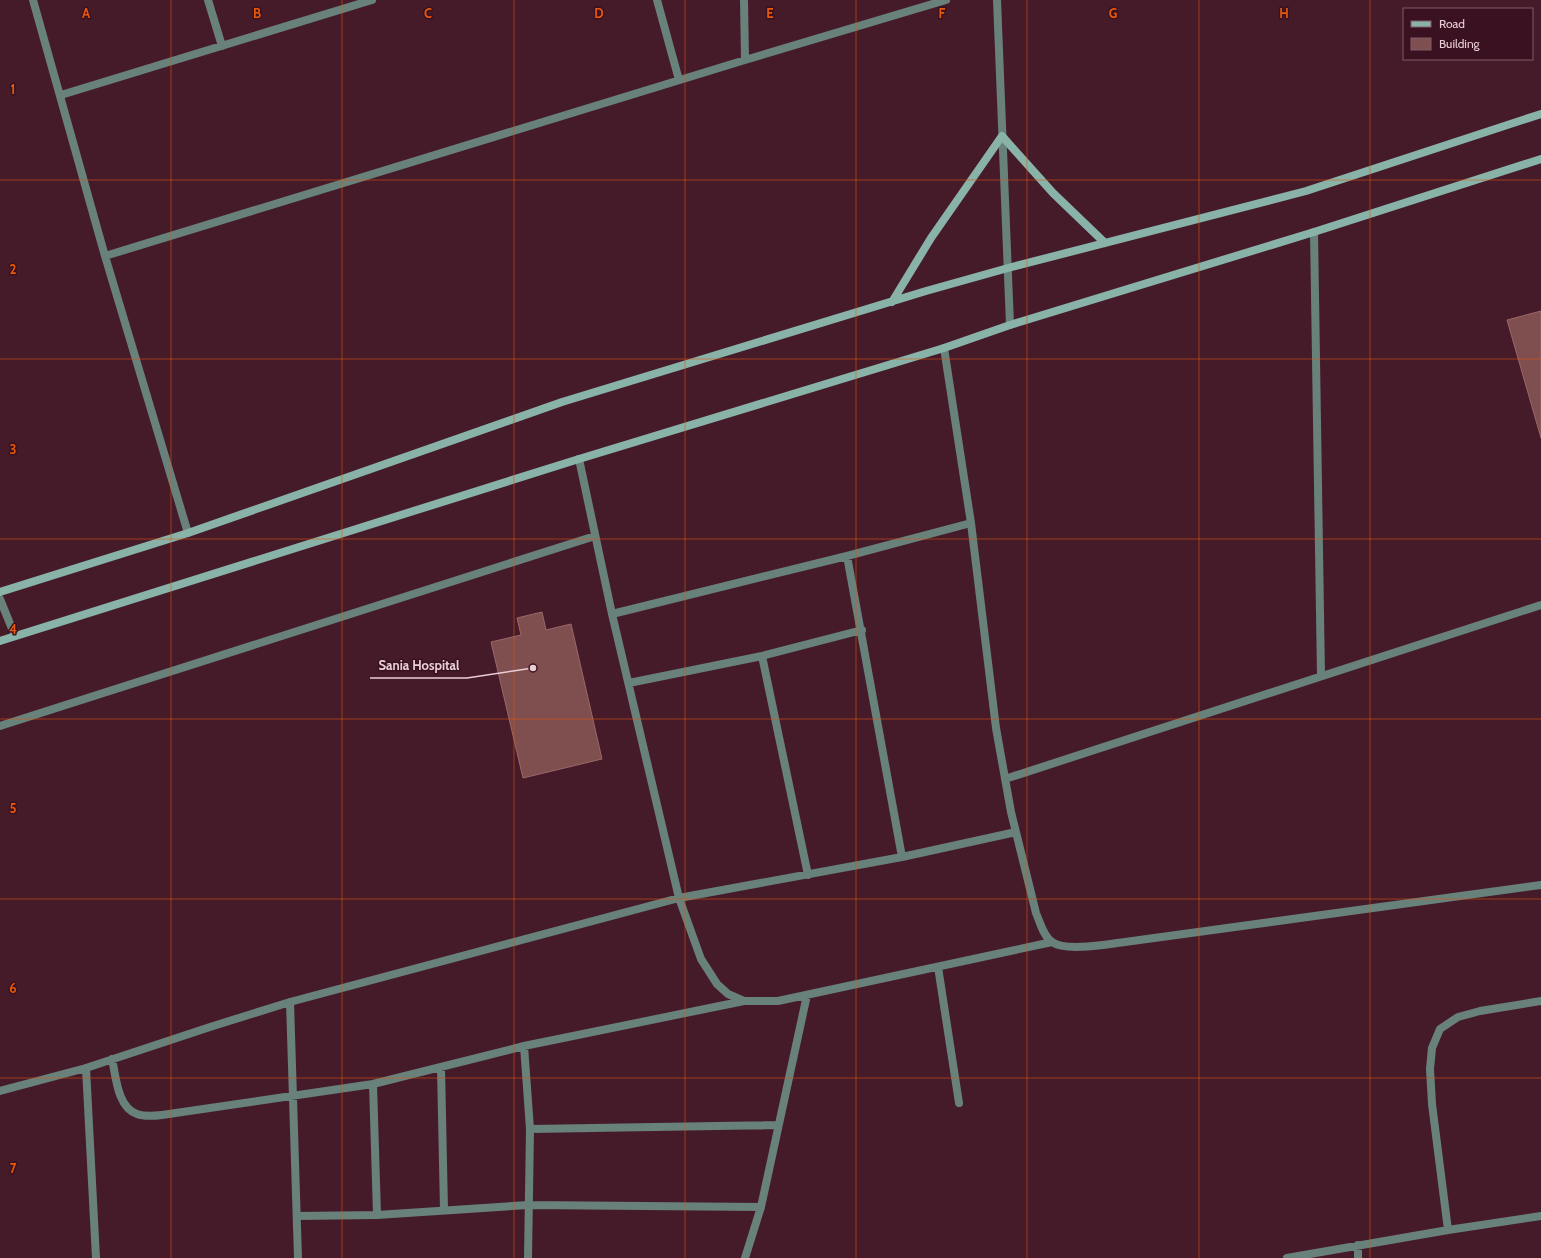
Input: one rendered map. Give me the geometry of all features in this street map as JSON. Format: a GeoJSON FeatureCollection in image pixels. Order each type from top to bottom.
{"type":"FeatureCollection","features":[{"type":"Feature","properties":{"kind":"main road"},"geometry":{"type":"LineString","coordinates":[[0,592],[188,533],[562,402],[1008,268],[1306,191],[1541,114]]}},
{"type":"Feature","properties":{"kind":"main road"},"geometry":{"type":"LineString","coordinates":[[892,302],[931,238],[1002,136],[1053,193],[1105,243]]}},
{"type":"Feature","properties":{"kind":"main road"},"geometry":{"type":"LineString","coordinates":[[0,641],[579,459],[944,348],[1010,325],[1314,232],[1541,159]]}},
{"type":"Feature","properties":{"kind":"street"},"geometry":{"type":"LineString","coordinates":[[33,0],[61,95],[105,256],[188,533]]}},
{"type":"Feature","properties":{"kind":"street"},"geometry":{"type":"LineString","coordinates":[[208,0],[222,46]]}},
{"type":"Feature","properties":{"kind":"street"},"geometry":{"type":"LineString","coordinates":[[61,95],[372,0]]}},
{"type":"Feature","properties":{"kind":"street"},"geometry":{"type":"LineString","coordinates":[[657,0],[680,80]]}},
{"type":"Feature","properties":{"kind":"street"},"geometry":{"type":"LineString","coordinates":[[744,0],[745,60]]}},
{"type":"Feature","properties":{"kind":"street"},"geometry":{"type":"LineString","coordinates":[[105,256],[946,0]]}},
{"type":"Feature","properties":{"kind":"street"},"geometry":{"type":"LineString","coordinates":[[997,0],[1010,325]]}},
{"type":"Feature","properties":{"kind":"street"},"geometry":{"type":"LineString","coordinates":[[1314,232],[1320,676]]}},
{"type":"Feature","properties":{"kind":"street"},"geometry":{"type":"LineString","coordinates":[[944,348],[971,523],[996,728],[1005,779],[1016,832],[1036,913],[1043,930],[1052,942]]}},
{"type":"Feature","properties":{"kind":"street"},"geometry":{"type":"LineString","coordinates":[[579,459],[612,614],[679,898],[701,959],[717,984],[728,994],[744,1001]]}},
{"type":"Feature","properties":{"kind":"street"},"geometry":{"type":"LineString","coordinates":[[612,614],[847,556],[971,523]]}},
{"type":"Feature","properties":{"kind":"street"},"geometry":{"type":"LineString","coordinates":[[0,726],[595,536]]}},
{"type":"Feature","properties":{"kind":"street"},"geometry":{"type":"LineString","coordinates":[[847,556],[862,630],[902,857]]}},
{"type":"Feature","properties":{"kind":"street"},"geometry":{"type":"LineString","coordinates":[[0,599],[15,636]]}},
{"type":"Feature","properties":{"kind":"street"},"geometry":{"type":"LineString","coordinates":[[1005,779],[1541,605]]}},
{"type":"Feature","properties":{"kind":"street"},"geometry":{"type":"LineString","coordinates":[[629,682],[762,656],[862,630]]}},
{"type":"Feature","properties":{"kind":"street"},"geometry":{"type":"LineString","coordinates":[[762,656],[808,875]]}},
{"type":"Feature","properties":{"kind":"street"},"geometry":{"type":"LineString","coordinates":[[0,1091],[86,1068],[290,1002],[679,898],[902,857],[1016,832]]}},
{"type":"Feature","properties":{"kind":"street"},"geometry":{"type":"LineString","coordinates":[[112,1059],[123,1100],[128,1109],[137,1114],[148,1116],[162,1115],[373,1084],[524,1046],[744,1001],[778,1001],[1052,942],[1064,946],[1087,946],[1125,942],[1541,885]]}},
{"type":"Feature","properties":{"kind":"street"},"geometry":{"type":"LineString","coordinates":[[938,967],[959,1103]]}},
{"type":"Feature","properties":{"kind":"street"},"geometry":{"type":"LineString","coordinates":[[745,1258],[761,1207],[807,995]]}},
{"type":"Feature","properties":{"kind":"street"},"geometry":{"type":"LineString","coordinates":[[1448,1230],[1432,1104],[1430,1069],[1432,1048],[1440,1029],[1458,1016],[1541,1001]]}},
{"type":"Feature","properties":{"kind":"street"},"geometry":{"type":"LineString","coordinates":[[290,1002],[298,1258]]}},
{"type":"Feature","properties":{"kind":"street"},"geometry":{"type":"LineString","coordinates":[[524,1046],[530,1129],[528,1258]]}},
{"type":"Feature","properties":{"kind":"street"},"geometry":{"type":"LineString","coordinates":[[86,1068],[96,1258]]}},
{"type":"Feature","properties":{"kind":"street"},"geometry":{"type":"LineString","coordinates":[[441,1068],[444,1210]]}},
{"type":"Feature","properties":{"kind":"street"},"geometry":{"type":"LineString","coordinates":[[373,1084],[377,1215]]}},
{"type":"Feature","properties":{"kind":"street"},"geometry":{"type":"LineString","coordinates":[[530,1129],[778,1125]]}},
{"type":"Feature","properties":{"kind":"street"},"geometry":{"type":"LineString","coordinates":[[297,1216],[377,1215],[528,1205],[761,1207]]}},
{"type":"Feature","properties":{"kind":"street"},"geometry":{"type":"LineString","coordinates":[[1287,1258],[1448,1230],[1541,1216]]}},
{"type":"Feature","properties":{"kind":"street"},"geometry":{"type":"LineString","coordinates":[[1358,1245],[1358,1258]]}},
{"type":"Feature","properties":{"kind":"building"},"geometry":{"type":"Polygon","coordinates":[[[1541,311],[1541,438],[1507,320],[1541,311]]]}},
{"type":"Feature","properties":{"kind":"building"},"geometry":{"type":"Polygon","coordinates":[[[542,612],[546,630],[571,624],[602,759],[523,778],[491,642],[521,635],[517,618],[542,612]]]}},
{"type":"Feature","properties":{"kind":"place","name":"Sania Hospital"},"geometry":{"type":"Point","coordinates":[533,668]}}]}
